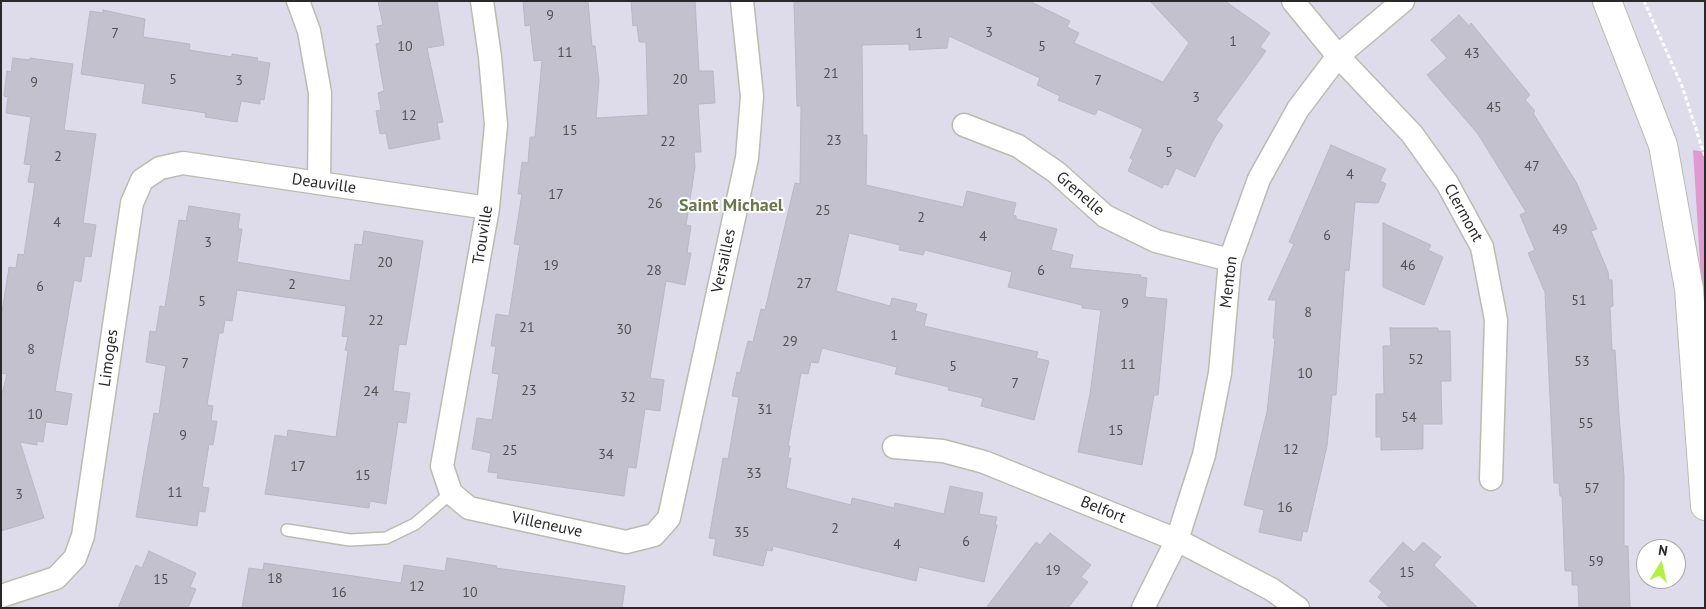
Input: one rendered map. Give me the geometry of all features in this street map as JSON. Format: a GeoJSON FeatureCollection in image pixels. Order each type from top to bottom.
{"type":"FeatureCollection","features":[{"type":"Feature","properties":{"kind":"street"},"geometry":{"type":"LineString","coordinates":[[298,1],[309,31],[320,94],[319,183]]}},
{"type":"Feature","properties":{"kind":"street","name":"Trouville"},"geometry":{"type":"LineString","coordinates":[[451,493],[442,466],[488,208],[496,125],[490,57],[482,1]]}},
{"type":"Feature","properties":{"kind":"street","name":"Versailles"},"geometry":{"type":"LineString","coordinates":[[669,518],[748,158],[752,96],[742,1]]}},
{"type":"Feature","properties":{"kind":"street","name":"Clermont"},"geometry":{"type":"LineString","coordinates":[[1293,1],[1338,56],[1412,134],[1447,183],[1482,248],[1496,320],[1491,479]]}},
{"type":"Feature","properties":{"kind":"street","name":"Menton"},"geometry":{"type":"LineString","coordinates":[[1143,608],[1177,540],[1204,455],[1220,373],[1230,260],[1259,179],[1298,109],[1338,56],[1403,1]]}},
{"type":"Feature","properties":{"kind":"street"},"geometry":{"type":"LineString","coordinates":[[1607,1],[1663,145],[1689,289],[1705,506]]}},
{"type":"Feature","properties":{"kind":"street","name":"Grenelle"},"geometry":{"type":"LineString","coordinates":[[964,125],[1018,146],[1056,172],[1105,216],[1156,241],[1230,260]]}},
{"type":"Feature","properties":{"kind":"street","name":"Deauville"},"geometry":{"type":"LineString","coordinates":[[160,168],[183,163],[488,208]]}},
{"type":"Feature","properties":{"kind":"street","name":"Limoges"},"geometry":{"type":"LineString","coordinates":[[1,596],[56,578],[75,558],[83,536],[132,203],[142,180],[160,168]]}},
{"type":"Feature","properties":{"kind":"street","name":"Belfort"},"geometry":{"type":"LineString","coordinates":[[894,447],[943,451],[984,462],[1177,540],[1271,590],[1298,608]]}},
{"type":"Feature","properties":{"kind":"street","name":"Villeneuve"},"geometry":{"type":"LineString","coordinates":[[451,493],[469,508],[626,542],[654,535],[669,518]]}},
{"type":"Feature","properties":{"kind":"lane"},"geometry":{"type":"LineString","coordinates":[[287,530],[350,540],[386,538],[415,524],[451,493]]}},
{"type":"Feature","properties":{"kind":"path"},"geometry":{"type":"LineString","coordinates":[[1644,1],[1682,86],[1705,157]]}},
{"type":"Feature","properties":{"kind":"shaded area"},"geometry":{"type":"Polygon","coordinates":[[[1693,150],[1705,152],[1705,344],[1693,150]]]}},
{"type":"Feature","properties":{"kind":"building"},"geometry":{"type":"Polygon","coordinates":[[[378,1],[437,1],[444,45],[427,48],[443,122],[437,123],[440,139],[389,149],[386,133],[380,134],[376,111],[381,110],[378,93],[384,91],[376,44],[380,43],[377,26],[383,25],[378,1]]]}},
{"type":"Feature","properties":{"kind":"building"},"geometry":{"type":"Polygon","coordinates":[[[523,1],[588,1],[592,46],[595,46],[599,81],[596,118],[648,115],[646,42],[639,42],[637,25],[633,26],[631,1],[695,1],[699,71],[713,71],[715,103],[698,104],[701,152],[694,152],[695,167],[686,225],[691,226],[687,253],[691,253],[685,285],[666,281],[650,378],[664,380],[660,411],[645,409],[636,468],[628,467],[624,496],[497,478],[498,473],[488,472],[491,453],[472,449],[477,418],[492,420],[499,374],[492,373],[496,346],[491,346],[496,314],[509,316],[520,245],[514,244],[522,194],[518,194],[522,162],[528,163],[530,137],[535,137],[542,60],[534,61],[530,25],[525,26],[523,1]]]}},
{"type":"Feature","properties":{"kind":"building"},"geometry":{"type":"Polygon","coordinates":[[[794,1],[1029,1],[1070,21],[1067,27],[1079,33],[1074,43],[1163,82],[1189,43],[1150,1],[1225,1],[1270,33],[1260,47],[1266,51],[1216,120],[1223,125],[1195,177],[1176,168],[1168,185],[1164,184],[1162,188],[1128,171],[1133,160],[1130,158],[1143,129],[1098,109],[1095,115],[1058,100],[1060,96],[1037,85],[1040,78],[949,36],[947,48],[909,50],[909,44],[862,45],[863,135],[867,135],[866,185],[963,207],[967,191],[1016,203],[1013,215],[1016,216],[1016,219],[1057,229],[1051,250],[1073,255],[1070,268],[1141,275],[1140,277],[1147,278],[1145,297],[1167,299],[1158,395],[1154,395],[1142,465],[1078,452],[1090,394],[1101,310],[1082,308],[1082,305],[1008,287],[1012,272],[925,250],[923,255],[899,250],[900,245],[849,233],[836,291],[890,306],[892,298],[917,304],[915,311],[927,314],[924,326],[1038,352],[1036,358],[1049,361],[1034,420],[981,406],[983,398],[948,390],[949,387],[895,374],[897,367],[822,348],[818,363],[811,362],[808,374],[801,373],[788,446],[790,446],[788,458],[791,458],[786,488],[851,505],[852,498],[894,508],[895,503],[944,514],[950,486],[983,493],[979,514],[997,517],[995,525],[997,525],[984,582],[919,567],[916,581],[773,546],[772,551],[767,550],[763,566],[713,555],[716,539],[709,538],[723,458],[728,459],[739,397],[732,396],[737,372],[740,373],[748,341],[753,342],[761,309],[765,310],[795,183],[800,184],[801,106],[797,106],[794,1]]]}},
{"type":"Feature","properties":{"kind":"building"},"geometry":{"type":"Polygon","coordinates":[[[103,10],[145,19],[143,37],[190,44],[189,50],[232,57],[232,54],[258,58],[257,61],[270,63],[264,100],[260,99],[260,104],[241,101],[237,122],[205,117],[206,113],[142,103],[145,84],[81,74],[90,11],[103,13],[103,10]]]}},
{"type":"Feature","properties":{"kind":"building"},"geometry":{"type":"Polygon","coordinates":[[[1459,15],[1469,26],[1471,23],[1530,95],[1525,100],[1535,111],[1533,113],[1576,182],[1597,229],[1591,231],[1608,272],[1609,280],[1612,280],[1613,306],[1610,307],[1612,350],[1615,350],[1624,476],[1624,546],[1628,546],[1630,608],[1579,608],[1578,585],[1572,585],[1572,571],[1565,571],[1562,496],[1560,496],[1559,483],[1554,483],[1545,292],[1528,253],[1535,250],[1520,215],[1526,212],[1478,134],[1427,75],[1447,58],[1431,40],[1459,15]]]}},
{"type":"Feature","properties":{"kind":"building"},"geometry":{"type":"Polygon","coordinates":[[[13,58],[30,60],[30,58],[73,64],[64,130],[96,134],[83,223],[96,225],[91,257],[85,256],[81,282],[74,280],[55,391],[72,394],[67,425],[46,422],[43,442],[37,441],[37,445],[20,442],[44,518],[1,531],[1,398],[7,374],[1,373],[1,318],[9,267],[16,268],[18,254],[24,255],[35,183],[28,182],[31,165],[24,164],[31,117],[6,113],[8,97],[4,96],[7,71],[11,72],[13,58]]]}},
{"type":"Feature","properties":{"kind":"building"},"geometry":{"type":"Polygon","coordinates":[[[1331,145],[1386,169],[1380,181],[1386,184],[1378,203],[1355,202],[1349,271],[1345,270],[1336,395],[1332,395],[1327,446],[1307,532],[1303,531],[1301,541],[1259,532],[1264,510],[1244,505],[1267,412],[1275,339],[1273,338],[1276,300],[1268,300],[1294,244],[1289,242],[1331,145]]]}},
{"type":"Feature","properties":{"kind":"building"},"geometry":{"type":"Polygon","coordinates":[[[189,206],[240,214],[238,229],[242,229],[237,262],[350,281],[355,244],[362,245],[364,231],[423,241],[406,345],[399,344],[393,391],[410,393],[406,423],[398,422],[386,504],[370,501],[369,508],[265,494],[275,435],[287,437],[288,430],[336,437],[348,351],[345,350],[348,337],[342,336],[346,306],[237,290],[232,321],[225,320],[223,333],[219,333],[207,405],[213,406],[211,421],[217,421],[213,445],[209,444],[202,487],[209,488],[205,512],[199,511],[197,526],[136,517],[154,413],[159,414],[166,366],[146,362],[150,331],[156,332],[160,306],[165,307],[179,220],[186,221],[189,206]]]}},
{"type":"Feature","properties":{"kind":"building"},"geometry":{"type":"Polygon","coordinates":[[[1383,223],[1431,245],[1428,250],[1443,257],[1424,305],[1383,287],[1383,223]]]}},
{"type":"Feature","properties":{"kind":"building"},"geometry":{"type":"Polygon","coordinates":[[[1390,328],[1438,328],[1438,331],[1450,331],[1451,381],[1441,381],[1442,424],[1423,424],[1423,449],[1381,450],[1381,437],[1376,437],[1376,394],[1384,394],[1383,346],[1391,346],[1390,328]]]}},
{"type":"Feature","properties":{"kind":"building"},"geometry":{"type":"Polygon","coordinates":[[[1050,533],[1091,565],[1081,577],[1088,582],[1068,608],[986,608],[1036,542],[1040,545],[1050,533]]]}},
{"type":"Feature","properties":{"kind":"building"},"geometry":{"type":"Polygon","coordinates":[[[1403,542],[1414,552],[1423,542],[1441,557],[1434,565],[1478,608],[1390,608],[1378,597],[1382,592],[1369,581],[1403,542]]]}},
{"type":"Feature","properties":{"kind":"building"},"geometry":{"type":"Polygon","coordinates":[[[149,551],[196,573],[190,587],[196,589],[188,608],[118,608],[136,565],[142,568],[149,551]]]}},
{"type":"Feature","properties":{"kind":"building"},"geometry":{"type":"Polygon","coordinates":[[[447,558],[497,566],[496,568],[625,586],[622,608],[242,608],[249,568],[263,570],[264,563],[401,583],[404,565],[445,571],[447,558]]]}},
{"type":"Feature","properties":{"kind":"district","name":"Saint Michael"},"geometry":{"type":"Point","coordinates":[731,206]}}]}
